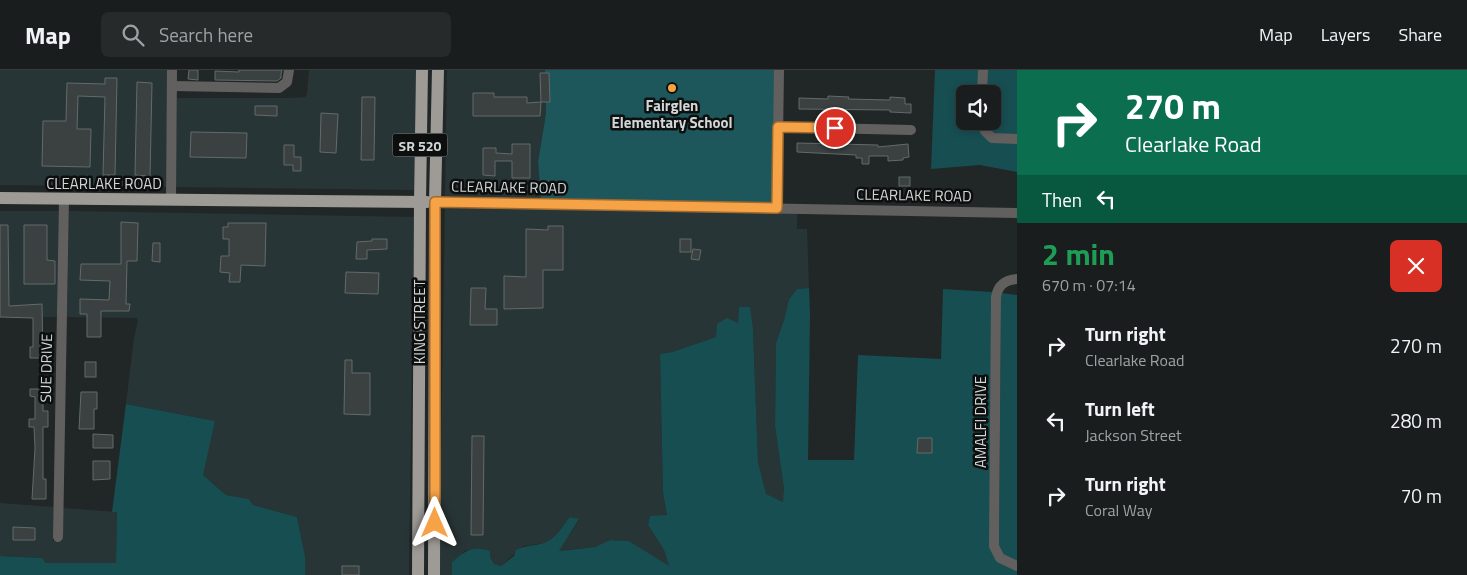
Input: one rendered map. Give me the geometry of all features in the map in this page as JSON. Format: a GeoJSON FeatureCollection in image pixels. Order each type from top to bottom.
{"type":"FeatureCollection","features":[{"type":"Feature","properties":{"kind":"main road","name":"KING STREET"},"geometry":{"type":"LineString","coordinates":[[418,575],[422,70]]}},
{"type":"Feature","properties":{"kind":"main road","name":"KING STREET"},"geometry":{"type":"LineString","coordinates":[[434,575],[435,202],[438,70]]}},
{"type":"Feature","properties":{"kind":"main road","name":"CLEARLAKE ROAD"},"geometry":{"type":"LineString","coordinates":[[0,198],[435,202]]}},
{"type":"Feature","properties":{"kind":"main road"},"geometry":{"type":"LineString","coordinates":[[419,426],[435,426]]}},
{"type":"Feature","properties":{"kind":"main road"},"geometry":{"type":"LineString","coordinates":[[419,522],[428,546],[427,575]]}},
{"type":"Feature","properties":{"kind":"street"},"geometry":{"type":"LineString","coordinates":[[170,199],[172,70]]}},
{"type":"Feature","properties":{"kind":"street"},"geometry":{"type":"LineString","coordinates":[[172,86],[279,88],[287,82],[289,70]]}},
{"type":"Feature","properties":{"kind":"street"},"geometry":{"type":"LineString","coordinates":[[777,208],[779,70]]}},
{"type":"Feature","properties":{"kind":"street"},"geometry":{"type":"LineString","coordinates":[[982,85],[983,70]]}},
{"type":"Feature","properties":{"kind":"street"},"geometry":{"type":"LineString","coordinates":[[778,127],[911,130]]}},
{"type":"Feature","properties":{"kind":"street"},"geometry":{"type":"LineString","coordinates":[[985,130],[992,138],[1017,140]]}},
{"type":"Feature","properties":{"kind":"street","name":"SUE DRIVE"},"geometry":{"type":"LineString","coordinates":[[58,537],[64,199]]}},
{"type":"Feature","properties":{"kind":"street","name":"CLEARLAKE ROAD"},"geometry":{"type":"LineString","coordinates":[[435,202],[1017,214]]}},
{"type":"Feature","properties":{"kind":"street","name":"AMALFI DRIVE"},"geometry":{"type":"LineString","coordinates":[[1017,279],[1001,284],[997,289],[996,297],[994,546],[1000,558],[1017,566]]}},
{"type":"Feature","properties":{"kind":"shaded area"},"geometry":{"type":"Polygon","coordinates":[[[0,70],[168,70],[166,187],[0,185],[0,70]]]}},
{"type":"Feature","properties":{"kind":"shaded area"},"geometry":{"type":"Polygon","coordinates":[[[309,70],[416,70],[414,190],[175,187],[177,98],[305,97],[307,94],[309,70]]]}},
{"type":"Feature","properties":{"kind":"shaded area"},"geometry":{"type":"Polygon","coordinates":[[[447,70],[545,70],[546,113],[538,162],[541,198],[445,196],[447,70]]]}},
{"type":"Feature","properties":{"kind":"shaded area"},"geometry":{"type":"Polygon","coordinates":[[[545,70],[775,70],[772,204],[541,198],[538,162],[546,113],[545,70]]]}},
{"type":"Feature","properties":{"kind":"shaded area"},"geometry":{"type":"Polygon","coordinates":[[[935,70],[978,70],[978,85],[956,85],[956,130],[980,130],[981,132],[1017,144],[1017,172],[980,165],[931,169],[935,70]]]}},
{"type":"Feature","properties":{"kind":"shaded area"},"geometry":{"type":"Polygon","coordinates":[[[987,70],[1017,70],[1017,135],[994,134],[991,130],[1001,130],[1001,85],[987,85],[987,70]]]}},
{"type":"Feature","properties":{"kind":"shaded area"},"geometry":{"type":"Polygon","coordinates":[[[445,206],[797,213],[797,229],[807,229],[809,288],[797,289],[789,299],[776,343],[775,426],[784,489],[784,502],[766,495],[758,462],[753,329],[739,307],[738,323],[716,337],[672,352],[660,354],[663,493],[667,516],[650,516],[648,525],[664,550],[669,567],[629,541],[610,540],[595,547],[558,552],[579,520],[570,517],[556,535],[546,543],[523,546],[501,566],[494,564],[490,557],[466,550],[452,562],[452,575],[439,575],[445,206]]]}},
{"type":"Feature","properties":{"kind":"shaded area"},"geometry":{"type":"Polygon","coordinates":[[[0,211],[59,211],[57,317],[0,316],[0,211]]]}},
{"type":"Feature","properties":{"kind":"shaded area"},"geometry":{"type":"Polygon","coordinates":[[[69,211],[414,217],[409,575],[305,575],[305,556],[297,517],[253,505],[249,499],[226,495],[202,474],[215,421],[126,404],[134,338],[138,321],[137,318],[67,317],[69,211]]]}},
{"type":"Feature","properties":{"kind":"shaded area"},"geometry":{"type":"Polygon","coordinates":[[[809,288],[808,460],[854,460],[858,355],[941,359],[943,289],[992,292],[990,545],[994,555],[1004,564],[1017,570],[1017,575],[452,575],[452,562],[469,550],[484,549],[490,551],[490,557],[494,564],[501,566],[514,556],[516,550],[552,539],[570,517],[579,519],[559,551],[595,547],[610,540],[629,541],[669,566],[664,550],[648,525],[650,516],[667,515],[663,493],[660,354],[672,352],[716,337],[717,324],[727,318],[738,323],[739,307],[750,307],[753,329],[758,462],[766,494],[783,502],[784,489],[775,426],[776,343],[789,299],[797,289],[809,288]]]}},
{"type":"Feature","properties":{"kind":"shaded area"},"geometry":{"type":"Polygon","coordinates":[[[1001,293],[1017,295],[1017,561],[1004,555],[999,545],[1001,293]]]}},
{"type":"Feature","properties":{"kind":"shaded area"},"geometry":{"type":"Polygon","coordinates":[[[126,404],[215,421],[203,475],[226,495],[249,499],[253,505],[297,517],[305,556],[305,575],[0,575],[0,556],[42,558],[46,563],[116,563],[117,512],[112,512],[126,404]]]}},
{"type":"Feature","properties":{"kind":"shaded area"},"geometry":{"type":"Polygon","coordinates":[[[0,503],[54,507],[53,541],[62,541],[63,508],[117,512],[116,563],[46,563],[42,558],[0,556],[0,503]]]}},
{"type":"Feature","properties":{"kind":"building"},"geometry":{"type":"Polygon","coordinates":[[[189,70],[198,70],[198,80],[188,79],[189,70]]]}},
{"type":"Feature","properties":{"kind":"building"},"geometry":{"type":"Polygon","coordinates":[[[239,70],[282,70],[281,78],[277,81],[215,80],[215,71],[239,72],[239,70]]]}},
{"type":"Feature","properties":{"kind":"building"},"geometry":{"type":"Polygon","coordinates":[[[540,73],[549,73],[550,102],[541,102],[540,73]]]}},
{"type":"Feature","properties":{"kind":"building"},"geometry":{"type":"Polygon","coordinates":[[[105,78],[117,78],[115,175],[103,175],[105,97],[78,96],[77,129],[91,129],[90,167],[42,166],[43,121],[66,121],[67,83],[105,84],[105,78]]]}},
{"type":"Feature","properties":{"kind":"building"},"geometry":{"type":"Polygon","coordinates":[[[137,82],[152,83],[150,176],[135,175],[137,82]]]}},
{"type":"Feature","properties":{"kind":"building"},"geometry":{"type":"Polygon","coordinates":[[[473,93],[494,93],[494,97],[527,97],[527,103],[541,102],[540,116],[473,116],[473,93]]]}},
{"type":"Feature","properties":{"kind":"building"},"geometry":{"type":"Polygon","coordinates":[[[828,96],[849,97],[848,99],[890,100],[890,97],[905,98],[905,104],[911,104],[911,113],[890,112],[890,110],[799,109],[799,98],[828,99],[828,96]]]}},
{"type":"Feature","properties":{"kind":"building"},"geometry":{"type":"Polygon","coordinates":[[[362,97],[375,97],[374,160],[361,160],[362,97]]]}},
{"type":"Feature","properties":{"kind":"building"},"geometry":{"type":"Polygon","coordinates":[[[255,106],[277,106],[277,116],[255,115],[255,106]]]}},
{"type":"Feature","properties":{"kind":"building"},"geometry":{"type":"Polygon","coordinates":[[[321,113],[338,114],[336,153],[320,152],[321,113]]]}},
{"type":"Feature","properties":{"kind":"building"},"geometry":{"type":"Polygon","coordinates":[[[191,132],[247,133],[246,158],[190,157],[191,132]]]}},
{"type":"Feature","properties":{"kind":"building"},"geometry":{"type":"Polygon","coordinates":[[[797,143],[878,145],[878,147],[908,144],[909,157],[903,158],[903,160],[888,161],[888,156],[869,156],[869,164],[862,164],[862,158],[856,158],[856,155],[797,152],[797,143]]]}},
{"type":"Feature","properties":{"kind":"building"},"geometry":{"type":"Polygon","coordinates":[[[512,144],[530,144],[530,178],[512,178],[512,161],[495,161],[495,176],[483,175],[483,148],[496,148],[496,153],[512,154],[512,144]]]}},
{"type":"Feature","properties":{"kind":"building"},"geometry":{"type":"Polygon","coordinates":[[[284,145],[294,145],[294,157],[301,157],[301,171],[293,171],[293,165],[284,165],[284,145]]]}},
{"type":"Feature","properties":{"kind":"building"},"geometry":{"type":"Polygon","coordinates":[[[899,177],[910,177],[910,186],[899,186],[899,177]]]}},
{"type":"Feature","properties":{"kind":"building"},"geometry":{"type":"Polygon","coordinates":[[[121,222],[138,223],[137,261],[127,261],[126,304],[130,304],[129,311],[101,311],[101,337],[87,337],[87,314],[80,314],[80,299],[109,300],[110,281],[80,280],[81,264],[121,264],[121,222]]]}},
{"type":"Feature","properties":{"kind":"building"},"geometry":{"type":"Polygon","coordinates":[[[228,223],[266,223],[265,266],[241,265],[240,282],[229,282],[230,273],[220,272],[221,256],[229,256],[229,239],[223,239],[223,227],[228,227],[228,223]]]}},
{"type":"Feature","properties":{"kind":"building"},"geometry":{"type":"Polygon","coordinates":[[[0,225],[8,225],[9,306],[42,304],[43,358],[30,358],[30,347],[33,347],[33,318],[0,317],[0,225]]]}},
{"type":"Feature","properties":{"kind":"building"},"geometry":{"type":"Polygon","coordinates":[[[24,225],[47,225],[47,260],[55,261],[55,284],[24,284],[24,225]]]}},
{"type":"Feature","properties":{"kind":"building"},"geometry":{"type":"Polygon","coordinates":[[[548,226],[563,226],[563,270],[543,270],[543,308],[504,309],[504,276],[526,277],[526,229],[548,230],[548,226]]]}},
{"type":"Feature","properties":{"kind":"building"},"geometry":{"type":"Polygon","coordinates":[[[372,239],[387,239],[387,249],[367,250],[367,259],[356,259],[357,242],[372,241],[372,239]]]}},
{"type":"Feature","properties":{"kind":"building"},"geometry":{"type":"Polygon","coordinates":[[[680,239],[691,239],[691,252],[680,252],[680,239]]]}},
{"type":"Feature","properties":{"kind":"building"},"geometry":{"type":"Polygon","coordinates":[[[153,243],[160,243],[160,262],[152,261],[153,243]]]}},
{"type":"Feature","properties":{"kind":"building"},"geometry":{"type":"Polygon","coordinates":[[[693,249],[701,250],[699,260],[691,259],[693,249]]]}},
{"type":"Feature","properties":{"kind":"building"},"geometry":{"type":"Polygon","coordinates":[[[346,272],[379,273],[378,294],[345,293],[346,272]]]}},
{"type":"Feature","properties":{"kind":"building"},"geometry":{"type":"Polygon","coordinates":[[[471,288],[486,288],[485,309],[497,309],[497,325],[470,325],[471,288]]]}},
{"type":"Feature","properties":{"kind":"building"},"geometry":{"type":"Polygon","coordinates":[[[345,360],[352,360],[352,373],[370,373],[370,415],[344,414],[345,360]]]}},
{"type":"Feature","properties":{"kind":"building"},"geometry":{"type":"Polygon","coordinates":[[[85,362],[96,362],[96,377],[85,377],[85,362]]]}},
{"type":"Feature","properties":{"kind":"building"},"geometry":{"type":"Polygon","coordinates":[[[30,389],[43,389],[43,411],[48,411],[48,427],[43,427],[43,479],[46,479],[46,499],[32,499],[35,448],[34,427],[29,427],[29,419],[35,419],[35,397],[30,396],[30,389]]]}},
{"type":"Feature","properties":{"kind":"building"},"geometry":{"type":"Polygon","coordinates":[[[81,392],[97,392],[97,409],[94,409],[94,429],[79,429],[81,392]]]}},
{"type":"Feature","properties":{"kind":"building"},"geometry":{"type":"Polygon","coordinates":[[[93,434],[113,435],[113,448],[93,448],[93,434]]]}},
{"type":"Feature","properties":{"kind":"building"},"geometry":{"type":"Polygon","coordinates":[[[472,436],[484,436],[483,535],[471,535],[472,436]]]}},
{"type":"Feature","properties":{"kind":"building"},"geometry":{"type":"Polygon","coordinates":[[[918,438],[932,438],[932,453],[917,453],[918,438]]]}},
{"type":"Feature","properties":{"kind":"building"},"geometry":{"type":"Polygon","coordinates":[[[93,461],[110,461],[110,479],[93,480],[93,461]]]}},
{"type":"Feature","properties":{"kind":"building"},"geometry":{"type":"Polygon","coordinates":[[[13,527],[35,528],[35,540],[13,540],[13,527]]]}},
{"type":"Feature","properties":{"kind":"building"},"geometry":{"type":"Polygon","coordinates":[[[342,566],[359,566],[359,575],[342,575],[342,566]]]}},
{"type":"Feature","properties":{"kind":"place","name":"Fairglen Elementary School"},"geometry":{"type":"Point","coordinates":[672,88]}},
{"type":"Feature","properties":{"kind":"route"},"geometry":{"type":"LineString","coordinates":[[435,523],[435,202],[777,208],[778,127],[835,128]]}}]}
